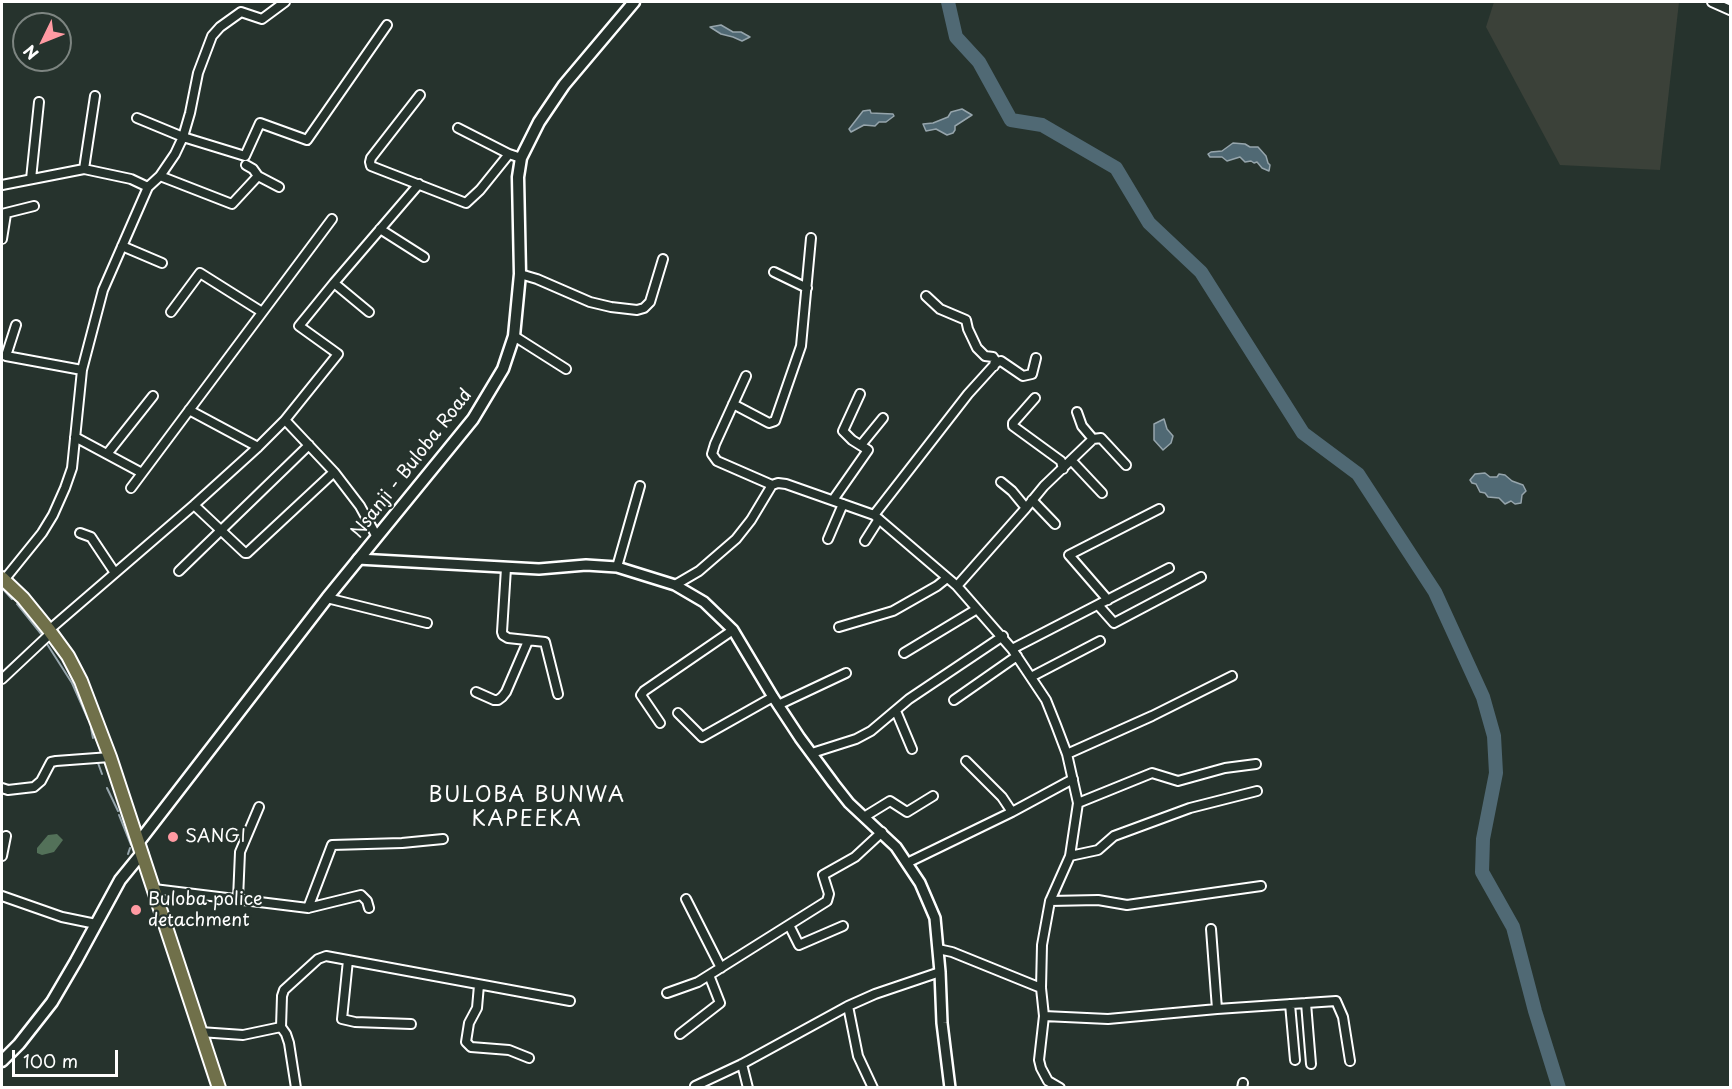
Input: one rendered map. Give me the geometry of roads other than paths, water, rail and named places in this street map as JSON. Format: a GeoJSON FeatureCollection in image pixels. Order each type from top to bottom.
{"type":"FeatureCollection","features":[{"type":"Feature","properties":{"kind":"main road","name":"Nsanji - Buloba Road"},"geometry":{"type":"LineString","coordinates":[[2,1061],[19,1044],[52,1002],[140,848],[327,598],[473,419],[503,369],[514,336],[520,274],[518,177],[521,158],[539,122],[564,85],[634,2]]}},
{"type":"Feature","properties":{"kind":"main road"},"geometry":{"type":"LineString","coordinates":[[3,579],[50,632],[68,656],[81,681],[110,757],[219,1088]]}},
{"type":"Feature","properties":{"kind":"street"},"geometry":{"type":"LineString","coordinates":[[3,579],[42,533],[53,515],[72,468],[82,370],[103,290],[148,187],[160,176],[183,137],[198,73],[212,36],[220,27],[241,12],[262,19],[285,2]]}},
{"type":"Feature","properties":{"kind":"street"},"geometry":{"type":"LineString","coordinates":[[1713,2],[1731,10]]}},
{"type":"Feature","properties":{"kind":"street"},"geometry":{"type":"LineString","coordinates":[[137,118],[183,137],[245,156],[260,123],[307,140],[387,25]]}},
{"type":"Feature","properties":{"kind":"street"},"geometry":{"type":"LineString","coordinates":[[420,95],[369,160],[371,166],[463,203],[468,202],[480,190],[509,154]]}},
{"type":"Feature","properties":{"kind":"street"},"geometry":{"type":"LineString","coordinates":[[84,169],[95,96]]}},
{"type":"Feature","properties":{"kind":"street"},"geometry":{"type":"LineString","coordinates":[[31,179],[39,102]]}},
{"type":"Feature","properties":{"kind":"street"},"geometry":{"type":"LineString","coordinates":[[458,128],[521,158]]}},
{"type":"Feature","properties":{"kind":"street"},"geometry":{"type":"LineString","coordinates":[[246,165],[258,176],[279,188]]}},
{"type":"Feature","properties":{"kind":"street"},"geometry":{"type":"LineString","coordinates":[[2,185],[84,169],[131,180],[148,187]]}},
{"type":"Feature","properties":{"kind":"street"},"geometry":{"type":"LineString","coordinates":[[160,176],[232,204],[258,176]]}},
{"type":"Feature","properties":{"kind":"street"},"geometry":{"type":"LineString","coordinates":[[2,679],[50,632],[194,505],[285,420],[338,354],[299,326],[419,184]]}},
{"type":"Feature","properties":{"kind":"street"},"geometry":{"type":"LineString","coordinates":[[2,239],[4,214],[34,206]]}},
{"type":"Feature","properties":{"kind":"street"},"geometry":{"type":"LineString","coordinates":[[131,488],[332,219]]}},
{"type":"Feature","properties":{"kind":"street"},"geometry":{"type":"LineString","coordinates":[[380,229],[424,257]]}},
{"type":"Feature","properties":{"kind":"street"},"geometry":{"type":"LineString","coordinates":[[733,404],[769,423],[775,421],[801,346],[811,238]]}},
{"type":"Feature","properties":{"kind":"street"},"geometry":{"type":"LineString","coordinates":[[122,246],[162,263]]}},
{"type":"Feature","properties":{"kind":"street"},"geometry":{"type":"LineString","coordinates":[[520,274],[590,302],[637,310],[644,308],[650,302],[663,259]]}},
{"type":"Feature","properties":{"kind":"street"},"geometry":{"type":"LineString","coordinates":[[774,272],[807,288]]}},
{"type":"Feature","properties":{"kind":"street"},"geometry":{"type":"LineString","coordinates":[[171,312],[200,273],[262,312]]}},
{"type":"Feature","properties":{"kind":"street"},"geometry":{"type":"LineString","coordinates":[[334,283],[369,312]]}},
{"type":"Feature","properties":{"kind":"street"},"geometry":{"type":"LineString","coordinates":[[926,296],[940,309],[966,320],[977,348],[985,356],[993,357],[994,366]]}},
{"type":"Feature","properties":{"kind":"street"},"geometry":{"type":"LineString","coordinates":[[16,325],[6,356],[82,370]]}},
{"type":"Feature","properties":{"kind":"street"},"geometry":{"type":"LineString","coordinates":[[514,336],[566,369]]}},
{"type":"Feature","properties":{"kind":"street"},"geometry":{"type":"LineString","coordinates":[[865,541],[876,517],[968,394],[994,366],[1001,361],[1023,376],[1032,374],[1036,358]]}},
{"type":"Feature","properties":{"kind":"street"},"geometry":{"type":"LineString","coordinates":[[746,376],[712,454],[717,461],[772,486]]}},
{"type":"Feature","properties":{"kind":"street"},"geometry":{"type":"LineString","coordinates":[[833,500],[868,450],[843,431],[860,394]]}},
{"type":"Feature","properties":{"kind":"street"},"geometry":{"type":"LineString","coordinates":[[107,454],[153,396]]}},
{"type":"Feature","properties":{"kind":"street"},"geometry":{"type":"LineString","coordinates":[[1035,398],[1013,423],[1013,426],[1061,461],[1063,469]]}},
{"type":"Feature","properties":{"kind":"street"},"geometry":{"type":"LineString","coordinates":[[189,410],[258,447]]}},
{"type":"Feature","properties":{"kind":"street"},"geometry":{"type":"LineString","coordinates":[[1077,412],[1082,426],[1093,439]]}},
{"type":"Feature","properties":{"kind":"street"},"geometry":{"type":"LineString","coordinates":[[861,445],[883,418]]}},
{"type":"Feature","properties":{"kind":"street"},"geometry":{"type":"LineString","coordinates":[[285,420],[334,472],[360,506],[377,537]]}},
{"type":"Feature","properties":{"kind":"street"},"geometry":{"type":"LineString","coordinates":[[75,437],[142,473]]}},
{"type":"Feature","properties":{"kind":"street"},"geometry":{"type":"LineString","coordinates":[[957,586],[1044,486],[1093,439],[1101,438],[1126,465]]}},
{"type":"Feature","properties":{"kind":"street"},"geometry":{"type":"LineString","coordinates":[[179,571],[309,445]]}},
{"type":"Feature","properties":{"kind":"street"},"geometry":{"type":"LineString","coordinates":[[1071,460],[1102,493]]}},
{"type":"Feature","properties":{"kind":"street"},"geometry":{"type":"LineString","coordinates":[[194,505],[247,553],[334,472]]}},
{"type":"Feature","properties":{"kind":"street"},"geometry":{"type":"LineString","coordinates":[[1001,482],[1026,508]]}},
{"type":"Feature","properties":{"kind":"street"},"geometry":{"type":"LineString","coordinates":[[675,585],[699,571],[736,539],[772,486],[778,483],[786,484],[876,517],[957,586],[1003,636],[1046,700],[1067,754],[1078,803],[1070,856],[1050,901],[1042,945],[1041,988],[1044,1016],[1039,1059],[1048,1081],[1060,1088]]}},
{"type":"Feature","properties":{"kind":"street"},"geometry":{"type":"LineString","coordinates":[[617,567],[640,486]]}},
{"type":"Feature","properties":{"kind":"street"},"geometry":{"type":"LineString","coordinates":[[1032,500],[1055,524]]}},
{"type":"Feature","properties":{"kind":"street"},"geometry":{"type":"LineString","coordinates":[[828,539],[843,504]]}},
{"type":"Feature","properties":{"kind":"street"},"geometry":{"type":"LineString","coordinates":[[1108,600],[1069,555],[1159,509]]}},
{"type":"Feature","properties":{"kind":"street"},"geometry":{"type":"LineString","coordinates":[[80,533],[91,537],[116,573]]}},
{"type":"Feature","properties":{"kind":"street"},"geometry":{"type":"LineString","coordinates":[[358,560],[539,569],[586,565],[617,567],[675,585],[704,602],[733,630],[775,701],[849,803],[882,832],[920,883],[935,918],[942,1023],[950,1088]]}},
{"type":"Feature","properties":{"kind":"street"},"geometry":{"type":"LineString","coordinates":[[506,568],[502,632],[508,638],[545,642],[558,694]]}},
{"type":"Feature","properties":{"kind":"street"},"geometry":{"type":"LineString","coordinates":[[954,700],[1015,652],[1170,568]]}},
{"type":"Feature","properties":{"kind":"street"},"geometry":{"type":"LineString","coordinates":[[1098,605],[1114,623],[1201,577]]}},
{"type":"Feature","properties":{"kind":"street"},"geometry":{"type":"LineString","coordinates":[[839,627],[894,611],[947,578]]}},
{"type":"Feature","properties":{"kind":"street"},"geometry":{"type":"LineString","coordinates":[[327,598],[427,623]]}},
{"type":"Feature","properties":{"kind":"street"},"geometry":{"type":"LineString","coordinates":[[904,653],[977,609]]}},
{"type":"Feature","properties":{"kind":"street"},"geometry":{"type":"LineString","coordinates":[[660,723],[641,694],[733,630]]}},
{"type":"Feature","properties":{"kind":"street"},"geometry":{"type":"LineString","coordinates":[[812,753],[856,739],[871,731],[909,699],[1003,636]]}},
{"type":"Feature","properties":{"kind":"street"},"geometry":{"type":"LineString","coordinates":[[1031,677],[1100,640]]}},
{"type":"Feature","properties":{"kind":"street"},"geometry":{"type":"LineString","coordinates":[[476,692],[494,700],[502,697],[528,641]]}},
{"type":"Feature","properties":{"kind":"street"},"geometry":{"type":"LineString","coordinates":[[678,713],[702,737],[775,701],[846,673]]}},
{"type":"Feature","properties":{"kind":"street"},"geometry":{"type":"LineString","coordinates":[[1067,754],[1152,716],[1232,676]]}},
{"type":"Feature","properties":{"kind":"street"},"geometry":{"type":"LineString","coordinates":[[896,711],[912,749]]}},
{"type":"Feature","properties":{"kind":"street"},"geometry":{"type":"LineString","coordinates":[[2,788],[8,790],[34,787],[41,781],[51,762],[110,757]]}},
{"type":"Feature","properties":{"kind":"street"},"geometry":{"type":"LineString","coordinates":[[966,761],[1002,797],[1012,812]]}},
{"type":"Feature","properties":{"kind":"street"},"geometry":{"type":"LineString","coordinates":[[1078,803],[1152,773],[1178,780],[1225,768],[1256,764]]}},
{"type":"Feature","properties":{"kind":"street"},"geometry":{"type":"LineString","coordinates":[[907,863],[1012,812],[1073,779]]}},
{"type":"Feature","properties":{"kind":"street"},"geometry":{"type":"LineString","coordinates":[[1070,856],[1098,850],[1114,836],[1190,808],[1257,791]]}},
{"type":"Feature","properties":{"kind":"street"},"geometry":{"type":"LineString","coordinates":[[864,817],[890,801],[907,812],[933,796]]}},
{"type":"Feature","properties":{"kind":"street"},"geometry":{"type":"LineString","coordinates":[[238,899],[240,852],[259,807]]}},
{"type":"Feature","properties":{"kind":"street"},"geometry":{"type":"LineString","coordinates":[[667,993],[698,982],[826,901],[829,894],[823,875],[855,857],[882,832]]}},
{"type":"Feature","properties":{"kind":"street"},"geometry":{"type":"LineString","coordinates":[[2,856],[6,836]]}},
{"type":"Feature","properties":{"kind":"street"},"geometry":{"type":"LineString","coordinates":[[308,908],[332,845],[443,839]]}},
{"type":"Feature","properties":{"kind":"street"},"geometry":{"type":"LineString","coordinates":[[1050,901],[1098,900],[1127,905],[1261,886]]}},
{"type":"Feature","properties":{"kind":"street"},"geometry":{"type":"LineString","coordinates":[[154,889],[308,908],[360,895],[369,908]]}},
{"type":"Feature","properties":{"kind":"street"},"geometry":{"type":"LineString","coordinates":[[2,896],[62,917],[96,924]]}},
{"type":"Feature","properties":{"kind":"street"},"geometry":{"type":"LineString","coordinates":[[686,899],[721,968]]}},
{"type":"Feature","properties":{"kind":"street"},"geometry":{"type":"LineString","coordinates":[[789,925],[799,945],[843,926]]}},
{"type":"Feature","properties":{"kind":"street"},"geometry":{"type":"LineString","coordinates":[[1211,929],[1217,1009]]}},
{"type":"Feature","properties":{"kind":"street"},"geometry":{"type":"LineString","coordinates":[[938,949],[952,952],[1041,988]]}},
{"type":"Feature","properties":{"kind":"street"},"geometry":{"type":"LineString","coordinates":[[296,1088],[289,1042],[281,1027],[282,996],[287,987],[321,957],[326,956],[570,1001]]}},
{"type":"Feature","properties":{"kind":"street"},"geometry":{"type":"LineString","coordinates":[[348,960],[342,1019],[356,1022],[411,1024]]}},
{"type":"Feature","properties":{"kind":"street"},"geometry":{"type":"LineString","coordinates":[[695,1086],[742,1064],[848,1006],[874,994],[940,972]]}},
{"type":"Feature","properties":{"kind":"street"},"geometry":{"type":"LineString","coordinates":[[680,1034],[720,1003],[709,975]]}},
{"type":"Feature","properties":{"kind":"street"},"geometry":{"type":"LineString","coordinates":[[479,985],[477,1008],[466,1034],[467,1045],[509,1050],[529,1058]]}},
{"type":"Feature","properties":{"kind":"street"},"geometry":{"type":"LineString","coordinates":[[1044,1016],[1108,1019],[1336,1001],[1343,1017],[1350,1061]]}},
{"type":"Feature","properties":{"kind":"street"},"geometry":{"type":"LineString","coordinates":[[1306,1003],[1311,1064]]}},
{"type":"Feature","properties":{"kind":"street"},"geometry":{"type":"LineString","coordinates":[[1290,1004],[1295,1060]]}},
{"type":"Feature","properties":{"kind":"street"},"geometry":{"type":"LineString","coordinates":[[848,1006],[858,1056],[873,1088]]}},
{"type":"Feature","properties":{"kind":"street"},"geometry":{"type":"LineString","coordinates":[[200,1032],[243,1035],[281,1027]]}},
{"type":"Feature","properties":{"kind":"street"},"geometry":{"type":"LineString","coordinates":[[742,1064],[748,1088]]}},
{"type":"Feature","properties":{"kind":"water"},"geometry":{"type":"Polygon","coordinates":[[[721,25],[733,32],[741,32],[750,37],[742,41],[721,34],[710,27],[721,25]]]}},
{"type":"Feature","properties":{"kind":"water"},"geometry":{"type":"Polygon","coordinates":[[[962,109],[972,115],[955,126],[953,133],[947,135],[936,129],[926,131],[923,124],[933,123],[948,117],[951,112],[962,109]]]}},
{"type":"Feature","properties":{"kind":"water"},"geometry":{"type":"Polygon","coordinates":[[[870,110],[871,113],[893,114],[894,116],[886,122],[879,122],[875,126],[864,125],[851,132],[849,129],[863,111],[870,110]]]}},
{"type":"Feature","properties":{"kind":"water"},"geometry":{"type":"Polygon","coordinates":[[[1233,143],[1258,147],[1266,156],[1270,165],[1269,171],[1257,162],[1245,162],[1240,157],[1227,161],[1222,157],[1210,157],[1208,154],[1222,151],[1233,143]]]}},
{"type":"Feature","properties":{"kind":"water"},"geometry":{"type":"Polygon","coordinates":[[[1164,419],[1167,429],[1173,436],[1171,443],[1163,450],[1154,440],[1154,424],[1164,419]]]}},
{"type":"Feature","properties":{"kind":"water"},"geometry":{"type":"Polygon","coordinates":[[[1485,473],[1490,477],[1505,475],[1512,481],[1523,485],[1526,491],[1522,495],[1521,503],[1515,504],[1511,501],[1505,504],[1499,498],[1488,497],[1485,493],[1480,492],[1476,484],[1470,480],[1475,474],[1485,473]]]}},
{"type":"Feature","properties":{"kind":"waterway"},"geometry":{"type":"LineString","coordinates":[[948,2],[956,37],[979,62],[1011,120],[1042,125],[1116,168],[1149,223],[1201,272],[1303,433],[1358,474],[1435,592],[1483,697],[1494,736],[1496,773],[1483,839],[1482,872],[1513,927],[1535,1011],[1559,1088]]}},
{"type":"Feature","properties":{"kind":"waterway"},"geometry":{"type":"LineString","coordinates":[[2,588],[12,599]]}},
{"type":"Feature","properties":{"kind":"waterway"},"geometry":{"type":"LineString","coordinates":[[17,604],[41,634]]}},
{"type":"Feature","properties":{"kind":"waterway"},"geometry":{"type":"LineString","coordinates":[[47,644],[72,683],[88,719]]}},
{"type":"Feature","properties":{"kind":"waterway"},"geometry":{"type":"LineString","coordinates":[[91,728],[93,738]]}},
{"type":"Feature","properties":{"kind":"waterway"},"geometry":{"type":"LineString","coordinates":[[98,763],[102,774]]}},
{"type":"Feature","properties":{"kind":"waterway"},"geometry":{"type":"LineString","coordinates":[[107,788],[118,811]]}},
{"type":"Feature","properties":{"kind":"waterway"},"geometry":{"type":"LineString","coordinates":[[119,815],[131,845]]}},
{"type":"Feature","properties":{"kind":"waterway"},"geometry":{"type":"LineString","coordinates":[[128,854],[130,848]]}},
{"type":"Feature","properties":{"kind":"place","name":"SANGI"},"geometry":{"type":"Point","coordinates":[173,837]}},
{"type":"Feature","properties":{"kind":"place","name":"Buloba police detachment"},"geometry":{"type":"Point","coordinates":[136,910]}},
{"type":"Feature","properties":{"kind":"district","name":"BULOBA BUNWA KAPEEKA"},"geometry":{"type":"Point","coordinates":[527,808]}}]}
